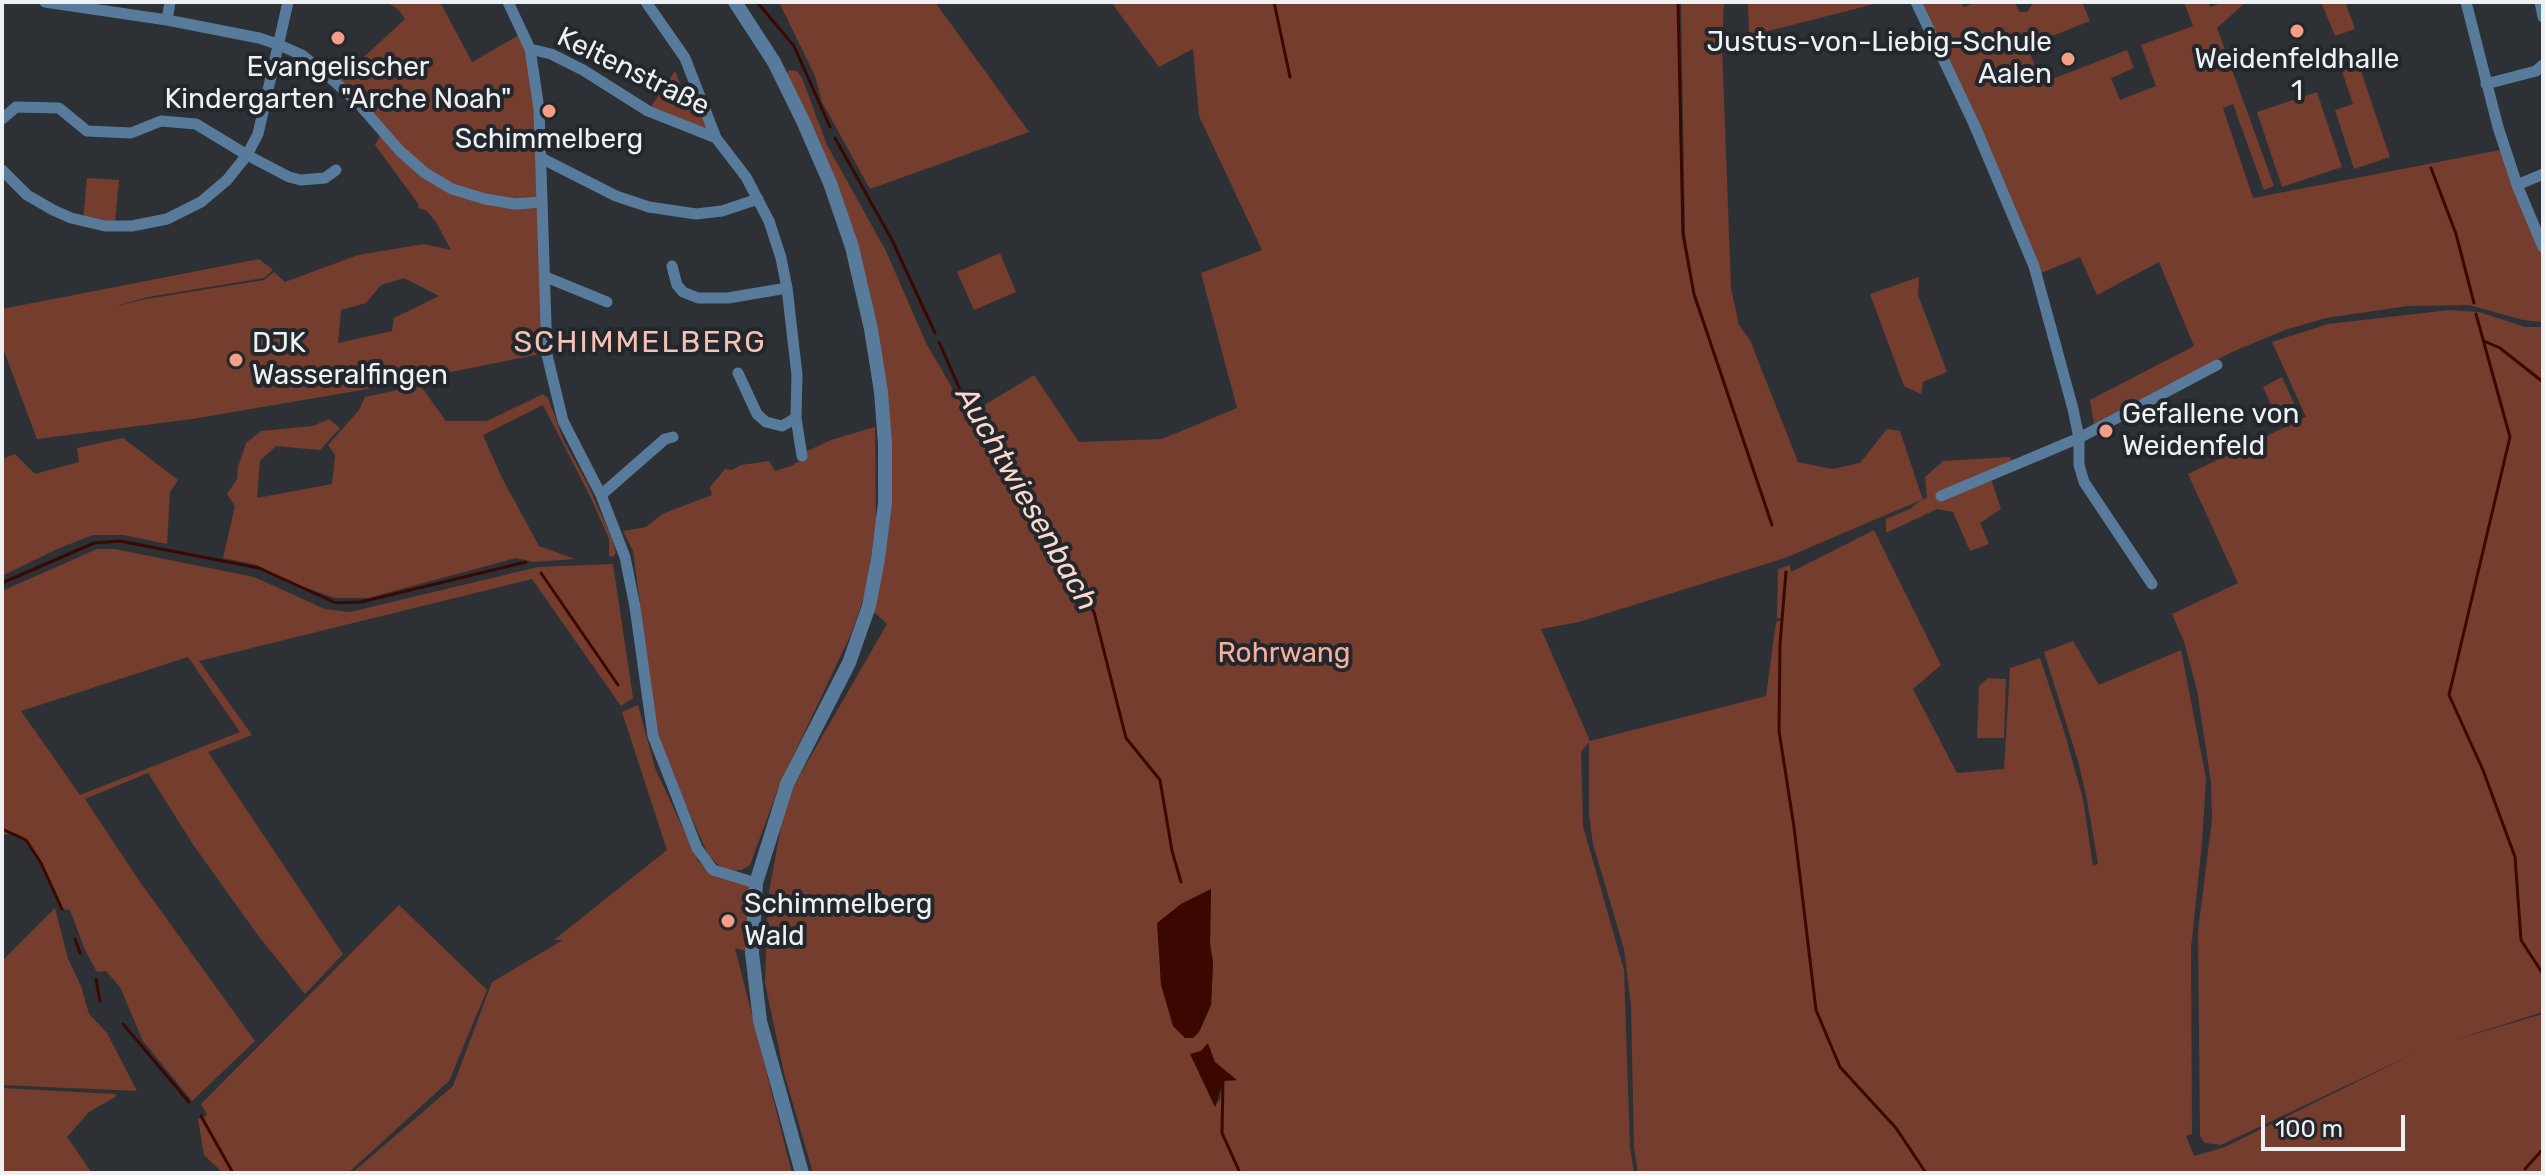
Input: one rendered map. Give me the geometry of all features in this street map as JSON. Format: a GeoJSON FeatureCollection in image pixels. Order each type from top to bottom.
{"type":"FeatureCollection","features":[{"type":"Feature","properties":{"kind":"street"},"geometry":{"type":"LineString","coordinates":[[167,20],[170,2]]}},
{"type":"Feature","properties":{"kind":"street"},"geometry":{"type":"LineString","coordinates":[[2,170],[27,195],[71,218],[105,226],[132,226],[167,219],[201,202],[227,180],[247,155],[258,134],[288,2]]}},
{"type":"Feature","properties":{"kind":"street"},"geometry":{"type":"LineString","coordinates":[[508,2],[530,49],[539,109],[547,355],[563,421],[601,495],[625,557],[653,736],[697,848],[713,870],[756,883]]}},
{"type":"Feature","properties":{"kind":"street"},"geometry":{"type":"LineString","coordinates":[[646,2],[685,58],[716,138],[746,177],[769,221],[787,288],[797,375],[796,418],[802,456]]}},
{"type":"Feature","properties":{"kind":"street"},"geometry":{"type":"LineString","coordinates":[[735,2],[774,62],[803,121],[830,183],[852,247],[871,329],[885,444],[885,503],[869,606],[849,663],[787,784],[756,883],[752,953],[760,1021],[802,1173]]}},
{"type":"Feature","properties":{"kind":"street"},"geometry":{"type":"LineString","coordinates":[[1916,2],[1974,124],[2034,266],[2079,438],[2079,465],[2084,482],[2152,584]]}},
{"type":"Feature","properties":{"kind":"street"},"geometry":{"type":"LineString","coordinates":[[2466,2],[2486,84],[2517,185],[2543,247]]}},
{"type":"Feature","properties":{"kind":"street"},"geometry":{"type":"LineString","coordinates":[[2540,2],[2543,17]]}},
{"type":"Feature","properties":{"kind":"street"},"geometry":{"type":"LineString","coordinates":[[51,3],[167,20],[277,44],[302,55],[334,81],[400,151],[452,189],[515,204],[542,202]]}},
{"type":"Feature","properties":{"kind":"street","name":"Keltenstraße"},"geometry":{"type":"LineString","coordinates":[[530,49],[551,54],[583,70],[648,111],[716,138]]}},
{"type":"Feature","properties":{"kind":"street"},"geometry":{"type":"LineString","coordinates":[[2486,84],[2536,71],[2543,65]]}},
{"type":"Feature","properties":{"kind":"street"},"geometry":{"type":"LineString","coordinates":[[2,119],[16,107],[59,108],[87,131],[131,133],[161,121],[196,124],[289,177],[301,180],[325,178],[336,170]]}},
{"type":"Feature","properties":{"kind":"street"},"geometry":{"type":"LineString","coordinates":[[541,158],[616,196],[664,210],[696,214],[722,211],[758,199]]}},
{"type":"Feature","properties":{"kind":"street"},"geometry":{"type":"LineString","coordinates":[[2517,185],[2543,174]]}},
{"type":"Feature","properties":{"kind":"street"},"geometry":{"type":"LineString","coordinates":[[672,266],[677,285],[683,292],[698,298],[728,298],[787,288]]}},
{"type":"Feature","properties":{"kind":"street"},"geometry":{"type":"LineString","coordinates":[[546,277],[607,302]]}},
{"type":"Feature","properties":{"kind":"street"},"geometry":{"type":"LineString","coordinates":[[1941,496],[2079,438],[2217,365]]}},
{"type":"Feature","properties":{"kind":"street"},"geometry":{"type":"LineString","coordinates":[[738,373],[757,414],[766,422],[782,426],[796,418]]}},
{"type":"Feature","properties":{"kind":"street"},"geometry":{"type":"LineString","coordinates":[[601,495],[665,439],[673,437]]}},
{"type":"Feature","properties":{"kind":"green space"},"geometry":{"type":"Polygon","coordinates":[[[386,2],[440,2],[472,62],[521,34],[528,50],[537,109],[540,201],[516,202],[453,188],[426,172],[338,81],[405,19],[398,9],[386,2]]]}},
{"type":"Feature","properties":{"kind":"green space"},"geometry":{"type":"Polygon","coordinates":[[[779,2],[935,2],[1029,132],[870,189],[822,102],[815,76],[779,2]]]}},
{"type":"Feature","properties":{"kind":"green space","name":"Rohrwang"},"geometry":{"type":"Polygon","coordinates":[[[1111,2],[1677,2],[1682,236],[1693,296],[1728,396],[1694,294],[1685,234],[1681,2],[1724,2],[1722,45],[1731,288],[1739,325],[1750,340],[1798,462],[1832,469],[1860,463],[1887,429],[1900,431],[1923,500],[1927,497],[1925,477],[1943,461],[2010,457],[2014,465],[1991,479],[2001,509],[1980,523],[1989,544],[1970,551],[1953,512],[1937,509],[1886,533],[1886,519],[1910,509],[1921,500],[1785,558],[1579,622],[1541,629],[1590,741],[1766,696],[1776,622],[1784,619],[1777,618],[1778,569],[1790,565],[1791,572],[1874,530],[1941,665],[1913,689],[1957,773],[2004,769],[2010,668],[2040,658],[2083,799],[2093,866],[2098,864],[2087,800],[2044,652],[2073,641],[2099,685],[2181,650],[2206,778],[2191,948],[2192,1134],[2186,1136],[2194,1156],[2225,1147],[2415,1053],[2221,1145],[2205,1143],[2200,1136],[2198,931],[2212,819],[2211,782],[2197,690],[2184,642],[2172,614],[2238,583],[2188,474],[2306,417],[2272,342],[2328,324],[2450,310],[2479,312],[2525,327],[2543,327],[2543,1012],[2451,1041],[2543,1014],[2543,1173],[1638,1173],[1634,1147],[1631,1006],[1624,949],[1593,844],[1589,815],[1589,742],[1581,752],[1583,826],[1624,970],[1630,1147],[1634,1173],[813,1173],[784,1073],[765,983],[768,897],[786,799],[887,624],[873,611],[888,534],[878,337],[869,290],[859,250],[786,76],[789,70],[797,71],[802,78],[827,145],[886,251],[926,343],[968,415],[1034,375],[1079,442],[1162,439],[1237,408],[1201,273],[1262,250],[1199,116],[1193,49],[1159,67],[1111,2]],[[1211,889],[1181,904],[1199,1032],[1211,1005],[1211,889]],[[1201,1051],[1191,1054],[1215,1107],[1220,1099],[1223,1081],[1235,1080],[1201,1051]]]}},
{"type":"Feature","properties":{"kind":"green space"},"geometry":{"type":"Polygon","coordinates":[[[1748,2],[1882,2],[1749,36],[1748,2]]]}},
{"type":"Feature","properties":{"kind":"green space"},"geometry":{"type":"Polygon","coordinates":[[[1922,2],[1961,2],[1964,7],[1977,2],[2014,2],[2020,12],[2027,12],[2034,2],[2082,2],[2090,21],[2027,46],[2042,83],[2127,50],[2134,68],[2111,78],[2120,100],[2156,86],[2141,45],[2193,26],[2184,2],[2208,2],[2210,7],[2225,2],[2246,2],[2217,28],[2274,186],[2264,190],[2233,104],[2223,108],[2253,198],[2505,149],[2543,247],[2543,322],[2523,320],[2469,305],[2408,306],[2326,318],[2285,330],[2232,352],[2094,424],[2090,400],[2194,346],[2159,262],[2097,295],[2080,257],[2041,273],[1926,20],[1922,2]]]}},
{"type":"Feature","properties":{"kind":"green space"},"geometry":{"type":"Polygon","coordinates":[[[2321,2],[2351,2],[2346,4],[2355,29],[2335,36],[2321,2]]]}},
{"type":"Feature","properties":{"kind":"green space"},"geometry":{"type":"Polygon","coordinates":[[[2359,65],[2390,157],[2354,169],[2335,110],[2353,104],[2342,71],[2359,65]]]}},
{"type":"Feature","properties":{"kind":"green space"},"geometry":{"type":"Polygon","coordinates":[[[675,71],[686,98],[699,92],[716,138],[648,111],[675,71]]]}},
{"type":"Feature","properties":{"kind":"green space"},"geometry":{"type":"Polygon","coordinates":[[[2317,92],[2342,167],[2282,187],[2257,112],[2317,92]]]}},
{"type":"Feature","properties":{"kind":"green space"},"geometry":{"type":"Polygon","coordinates":[[[382,132],[452,191],[541,204],[545,353],[362,390],[192,419],[37,439],[2,346],[2,309],[259,259],[273,270],[264,278],[148,297],[112,307],[264,280],[274,272],[285,282],[358,255],[424,244],[451,250],[436,222],[426,210],[418,208],[419,205],[375,145],[382,132]],[[404,278],[381,285],[366,303],[341,310],[338,343],[392,331],[394,318],[439,296],[404,278]]]}},
{"type":"Feature","properties":{"kind":"green space"},"geometry":{"type":"Polygon","coordinates":[[[87,178],[119,180],[115,223],[83,219],[87,178]]]}},
{"type":"Feature","properties":{"kind":"green space"},"geometry":{"type":"Polygon","coordinates":[[[1000,253],[1016,292],[974,310],[957,272],[1000,253]]]}},
{"type":"Feature","properties":{"kind":"green space"},"geometry":{"type":"Polygon","coordinates":[[[1919,277],[1918,295],[1947,372],[1923,382],[1921,394],[1904,386],[1870,294],[1919,277]]]}},
{"type":"Feature","properties":{"kind":"green space"},"geometry":{"type":"Polygon","coordinates":[[[2282,377],[2300,417],[2281,426],[2263,387],[2282,377]]]}},
{"type":"Feature","properties":{"kind":"green space"},"geometry":{"type":"Polygon","coordinates":[[[420,385],[446,421],[487,421],[543,394],[548,398],[563,439],[612,538],[616,553],[613,557],[609,556],[609,539],[590,496],[543,405],[483,435],[502,478],[539,546],[575,559],[533,562],[516,558],[368,598],[335,598],[287,581],[257,565],[223,558],[235,506],[227,494],[237,479],[246,443],[261,431],[313,426],[329,419],[340,428],[320,450],[276,446],[260,461],[257,498],[332,484],[335,455],[328,445],[359,410],[365,397],[420,385]]]}},
{"type":"Feature","properties":{"kind":"green space"},"geometry":{"type":"Polygon","coordinates":[[[875,427],[876,520],[867,587],[852,632],[779,786],[750,865],[742,870],[730,871],[718,865],[708,854],[657,732],[633,551],[623,531],[646,527],[662,514],[712,495],[710,487],[725,469],[769,461],[775,471],[791,466],[803,459],[805,452],[831,440],[875,427]]]}},
{"type":"Feature","properties":{"kind":"green space"},"geometry":{"type":"Polygon","coordinates":[[[123,438],[178,480],[170,492],[167,544],[123,535],[93,535],[2,576],[2,459],[15,454],[35,474],[79,462],[77,448],[123,438]]]}},
{"type":"Feature","properties":{"kind":"green space"},"geometry":{"type":"Polygon","coordinates":[[[97,549],[115,549],[254,577],[325,609],[350,612],[538,567],[613,564],[633,698],[621,706],[532,579],[199,661],[252,735],[208,752],[343,954],[305,994],[194,846],[148,773],[85,799],[140,882],[255,1041],[192,1101],[143,1041],[120,987],[106,971],[97,972],[70,910],[62,909],[41,863],[26,840],[16,833],[2,835],[2,591],[97,549]],[[188,657],[21,711],[80,795],[240,732],[188,657]]]}},
{"type":"Feature","properties":{"kind":"green space"},"geometry":{"type":"Polygon","coordinates":[[[1988,678],[2006,679],[2004,738],[1977,738],[1979,686],[1988,678]]]}},
{"type":"Feature","properties":{"kind":"green space"},"geometry":{"type":"Polygon","coordinates":[[[638,705],[655,768],[698,861],[711,873],[753,886],[749,952],[735,948],[792,1173],[352,1173],[453,1086],[492,982],[563,940],[554,940],[667,850],[622,712],[638,705]]]}},
{"type":"Feature","properties":{"kind":"green space"},"geometry":{"type":"Polygon","coordinates":[[[399,905],[487,990],[449,1081],[348,1173],[223,1173],[204,1155],[198,1119],[207,1115],[201,1104],[399,905]]]}},
{"type":"Feature","properties":{"kind":"green space"},"geometry":{"type":"Polygon","coordinates":[[[55,908],[68,959],[81,986],[89,1014],[107,1033],[137,1091],[2,1085],[2,961],[55,908]]]}},
{"type":"Feature","properties":{"kind":"green space"},"geometry":{"type":"Polygon","coordinates":[[[2,1088],[115,1094],[117,1096],[89,1112],[67,1137],[92,1173],[6,1173],[2,1168],[2,1088]]]}},
{"type":"Feature","properties":{"kind":"shaded area"},"geometry":{"type":"Polygon","coordinates":[[[1211,889],[1211,1005],[1199,1032],[1193,1038],[1185,1038],[1173,1026],[1161,985],[1157,923],[1181,904],[1211,889]]]}},
{"type":"Feature","properties":{"kind":"shaded area"},"geometry":{"type":"Polygon","coordinates":[[[1208,1043],[1215,1062],[1237,1080],[1223,1081],[1215,1107],[1190,1054],[1201,1051],[1208,1043]]]}},
{"type":"Feature","properties":{"kind":"waterway","name":"Auchtwiesenbach"},"geometry":{"type":"LineString","coordinates":[[757,2],[794,46],[830,127]]}},
{"type":"Feature","properties":{"kind":"waterway"},"geometry":{"type":"LineString","coordinates":[[1274,2],[1290,77]]}},
{"type":"Feature","properties":{"kind":"waterway"},"geometry":{"type":"LineString","coordinates":[[1678,2],[1683,234],[1694,294],[1772,525]]}},
{"type":"Feature","properties":{"kind":"waterway","name":"Auchtwiesenbach"},"geometry":{"type":"LineString","coordinates":[[835,138],[892,240],[935,333]]}},
{"type":"Feature","properties":{"kind":"waterway"},"geometry":{"type":"LineString","coordinates":[[2431,168],[2456,234],[2474,303]]}},
{"type":"Feature","properties":{"kind":"waterway"},"geometry":{"type":"LineString","coordinates":[[2476,314],[2510,437],[2449,695],[2483,770],[2515,857],[2521,940],[2543,974]]}},
{"type":"Feature","properties":{"kind":"waterway"},"geometry":{"type":"LineString","coordinates":[[2484,341],[2500,348],[2543,382]]}},
{"type":"Feature","properties":{"kind":"waterway","name":"Auchtwiesenbach"},"geometry":{"type":"LineString","coordinates":[[939,342],[965,401],[1094,612],[1126,738],[1160,780],[1172,851],[1181,882]]}},
{"type":"Feature","properties":{"kind":"waterway"},"geometry":{"type":"LineString","coordinates":[[2,583],[94,543],[120,541],[259,568],[336,603],[361,602],[526,562]]}},
{"type":"Feature","properties":{"kind":"waterway"},"geometry":{"type":"LineString","coordinates":[[1786,572],[1780,644],[1779,731],[1816,1010],[1840,1067],[1896,1128],[1926,1173]]}},
{"type":"Feature","properties":{"kind":"waterway"},"geometry":{"type":"LineString","coordinates":[[541,573],[618,685]]}},
{"type":"Feature","properties":{"kind":"waterway"},"geometry":{"type":"LineString","coordinates":[[2,829],[26,840],[41,863],[62,909]]}},
{"type":"Feature","properties":{"kind":"waterway"},"geometry":{"type":"LineString","coordinates":[[75,939],[80,953]]}},
{"type":"Feature","properties":{"kind":"waterway"},"geometry":{"type":"LineString","coordinates":[[96,979],[100,1001]]}},
{"type":"Feature","properties":{"kind":"waterway"},"geometry":{"type":"LineString","coordinates":[[123,1024],[189,1102]]}},
{"type":"Feature","properties":{"kind":"waterway","name":"Auchtwiesenbach"},"geometry":{"type":"LineString","coordinates":[[1223,1081],[1222,1133],[1240,1173]]}},
{"type":"Feature","properties":{"kind":"waterway"},"geometry":{"type":"LineString","coordinates":[[201,1116],[233,1173]]}},
{"type":"Feature","properties":{"kind":"waterway"},"geometry":{"type":"LineString","coordinates":[[2525,1169],[2543,1149]]}},
{"type":"Feature","properties":{"kind":"place","name":"Weidenfeldhalle 1"},"geometry":{"type":"Point","coordinates":[2297,31]}},
{"type":"Feature","properties":{"kind":"place","name":"Evangelischer Kindergarten \"Arche Noah\""},"geometry":{"type":"Point","coordinates":[338,38]}},
{"type":"Feature","properties":{"kind":"place","name":"Justus-von-Liebig-Schule Aalen"},"geometry":{"type":"Point","coordinates":[2068,59]}},
{"type":"Feature","properties":{"kind":"place","name":"Schimmelberg"},"geometry":{"type":"Point","coordinates":[549,111]}},
{"type":"Feature","properties":{"kind":"place","name":"DJK Wasseralfingen"},"geometry":{"type":"Point","coordinates":[236,360]}},
{"type":"Feature","properties":{"kind":"place","name":"Gefallene von Weidenfeld"},"geometry":{"type":"Point","coordinates":[2106,431]}},
{"type":"Feature","properties":{"kind":"place","name":"Schimmelberg Wald"},"geometry":{"type":"Point","coordinates":[728,921]}},
{"type":"Feature","properties":{"kind":"district","name":"SCHIMMELBERG"},"geometry":{"type":"Point","coordinates":[640,343]}}]}
